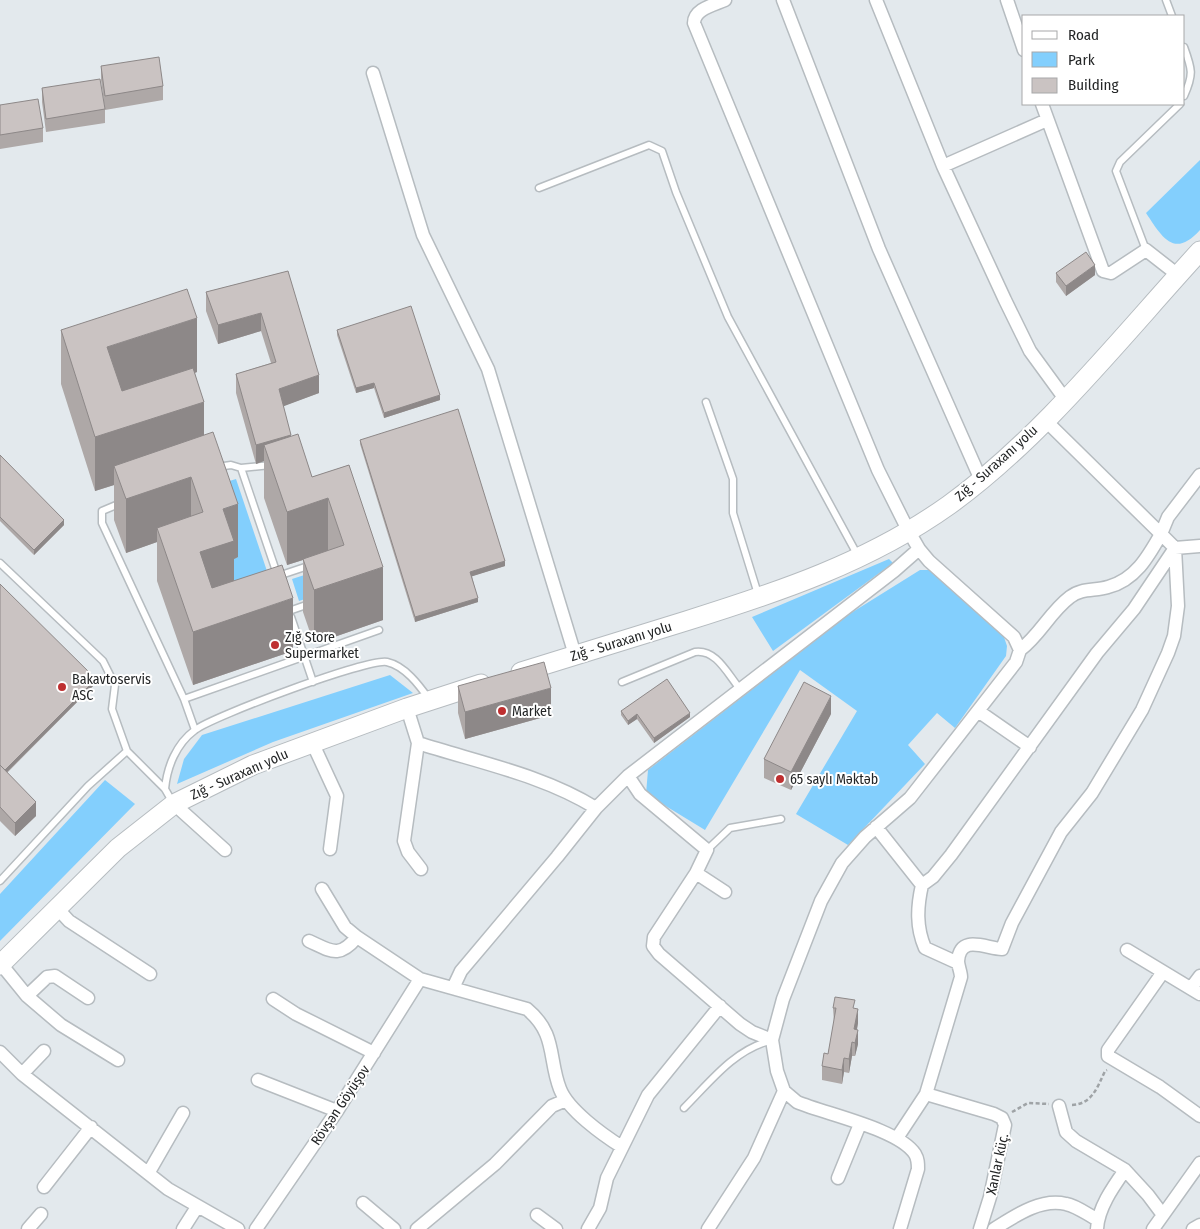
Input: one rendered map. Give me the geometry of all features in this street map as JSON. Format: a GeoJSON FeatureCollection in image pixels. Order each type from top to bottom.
{"type":"FeatureCollection","features":[{"type":"Feature","properties":{"kind":"main road","name":"Zığ - Suraxanı yolu"},"geometry":{"type":"LineString","coordinates":[[0,965],[169,797],[312,742],[429,700],[759,598],[832,571],[908,530],[948,506],[981,480],[1045,420],[1178,276],[1198,258]]}},
{"type":"Feature","properties":{"kind":"street"},"geometry":{"type":"LineString","coordinates":[[725,0],[698,12],[694,17],[694,23],[878,470],[918,549],[1014,637],[1020,650]]}},
{"type":"Feature","properties":{"kind":"street"},"geometry":{"type":"LineString","coordinates":[[784,0],[879,249],[981,480]]}},
{"type":"Feature","properties":{"kind":"street"},"geometry":{"type":"LineString","coordinates":[[876,0],[943,166],[1030,350],[1065,399]]}},
{"type":"Feature","properties":{"kind":"street"},"geometry":{"type":"LineString","coordinates":[[1007,0],[1022,44]]}},
{"type":"Feature","properties":{"kind":"street"},"geometry":{"type":"LineString","coordinates":[[373,74],[423,235],[488,369],[575,656]]}},
{"type":"Feature","properties":{"kind":"street"},"geometry":{"type":"LineString","coordinates":[[1042,105],[1102,271],[1111,272],[1146,250],[1178,276]]}},
{"type":"Feature","properties":{"kind":"street"},"geometry":{"type":"LineString","coordinates":[[943,166],[1047,120]]}},
{"type":"Feature","properties":{"kind":"street"},"geometry":{"type":"LineString","coordinates":[[897,1138],[926,1094],[961,977],[958,963],[965,945],[971,943],[1002,949],[1012,923],[1061,832],[1092,793],[1142,710],[1174,636],[1178,606],[1175,548],[1045,420]]}},
{"type":"Feature","properties":{"kind":"street"},"geometry":{"type":"LineString","coordinates":[[900,1229],[915,1178],[918,1159],[914,1152],[897,1138],[812,1109],[797,1102],[784,1092],[777,1071],[772,1040],[782,998],[821,901],[842,863],[876,827],[910,798],[1016,662],[1020,650],[1032,641],[1057,607],[1073,595],[1086,590],[1108,587],[1126,579],[1140,568],[1161,534],[1168,517],[1200,475]]}},
{"type":"Feature","properties":{"kind":"street"},"geometry":{"type":"LineString","coordinates":[[1175,548],[1200,546]]}},
{"type":"Feature","properties":{"kind":"street"},"geometry":{"type":"LineString","coordinates":[[958,963],[925,948],[919,933],[918,924],[918,904],[922,885],[933,877],[951,855],[1097,653],[1134,609],[1175,548]]}},
{"type":"Feature","properties":{"kind":"street"},"geometry":{"type":"LineString","coordinates":[[453,988],[461,971],[596,808],[628,776],[894,571],[918,549]]}},
{"type":"Feature","properties":{"kind":"street"},"geometry":{"type":"LineString","coordinates":[[407,708],[418,743],[404,842],[408,852],[421,869]]}},
{"type":"Feature","properties":{"kind":"street"},"geometry":{"type":"LineString","coordinates":[[978,711],[1030,748]]}},
{"type":"Feature","properties":{"kind":"street"},"geometry":{"type":"LineString","coordinates":[[312,742],[337,796],[330,849]]}},
{"type":"Feature","properties":{"kind":"street"},"geometry":{"type":"LineString","coordinates":[[418,743],[549,784],[574,794],[596,808]]}},
{"type":"Feature","properties":{"kind":"street"},"geometry":{"type":"LineString","coordinates":[[628,776],[640,794],[707,850],[696,873],[654,937],[652,946],[752,1032],[772,1040]]}},
{"type":"Feature","properties":{"kind":"street"},"geometry":{"type":"LineString","coordinates":[[169,797],[225,850]]}},
{"type":"Feature","properties":{"kind":"street"},"geometry":{"type":"LineString","coordinates":[[876,827],[922,885]]}},
{"type":"Feature","properties":{"kind":"street"},"geometry":{"type":"LineString","coordinates":[[696,873],[725,892]]}},
{"type":"Feature","properties":{"kind":"street"},"geometry":{"type":"LineString","coordinates":[[322,889],[345,926],[356,938],[420,979],[432,984],[527,1009],[537,1018],[547,1032],[552,1046],[560,1089],[566,1100],[605,1136],[622,1147]]}},
{"type":"Feature","properties":{"kind":"street"},"geometry":{"type":"LineString","coordinates":[[57,908],[69,921],[150,974]]}},
{"type":"Feature","properties":{"kind":"street"},"geometry":{"type":"LineString","coordinates":[[309,941],[340,952],[347,950],[356,938]]}},
{"type":"Feature","properties":{"kind":"street"},"geometry":{"type":"LineString","coordinates":[[1127,950],[1195,991],[1200,976]]}},
{"type":"Feature","properties":{"kind":"street"},"geometry":{"type":"LineString","coordinates":[[0,965],[28,996],[61,1025],[118,1060]]}},
{"type":"Feature","properties":{"kind":"street"},"geometry":{"type":"LineString","coordinates":[[1163,972],[1108,1050],[1108,1056],[1160,1087],[1200,1116]]}},
{"type":"Feature","properties":{"kind":"street"},"geometry":{"type":"LineString","coordinates":[[28,996],[47,977],[55,976],[88,998]]}},
{"type":"Feature","properties":{"kind":"street","name":"Rövşən Göyüşov"},"geometry":{"type":"LineString","coordinates":[[256,1229],[337,1111],[420,979]]}},
{"type":"Feature","properties":{"kind":"street"},"geometry":{"type":"LineString","coordinates":[[273,1000],[296,1014],[374,1053]]}},
{"type":"Feature","properties":{"kind":"street"},"geometry":{"type":"LineString","coordinates":[[588,1229],[600,1208],[607,1178],[648,1095],[720,1006]]}},
{"type":"Feature","properties":{"kind":"street"},"geometry":{"type":"LineString","coordinates":[[22,1074],[44,1051]]}},
{"type":"Feature","properties":{"kind":"street"},"geometry":{"type":"LineString","coordinates":[[0,1052],[22,1074],[168,1188],[197,1207],[238,1229]]}},
{"type":"Feature","properties":{"kind":"street"},"geometry":{"type":"LineString","coordinates":[[258,1080],[337,1111]]}},
{"type":"Feature","properties":{"kind":"street"},"geometry":{"type":"LineString","coordinates":[[714,1226],[754,1158],[784,1092]]}},
{"type":"Feature","properties":{"kind":"street","name":"Xanlar küç."},"geometry":{"type":"LineString","coordinates":[[926,1094],[994,1114],[1002,1118],[1005,1125],[990,1197],[980,1229]]}},
{"type":"Feature","properties":{"kind":"street"},"geometry":{"type":"LineString","coordinates":[[417,1229],[495,1164],[552,1106],[566,1100]]}},
{"type":"Feature","properties":{"kind":"street"},"geometry":{"type":"LineString","coordinates":[[1059,1106],[1066,1132],[1076,1141],[1125,1170],[1148,1194],[1163,1216]]}},
{"type":"Feature","properties":{"kind":"street"},"geometry":{"type":"LineString","coordinates":[[149,1172],[183,1113]]}},
{"type":"Feature","properties":{"kind":"street"},"geometry":{"type":"LineString","coordinates":[[838,1178],[860,1124]]}},
{"type":"Feature","properties":{"kind":"street"},"geometry":{"type":"LineString","coordinates":[[44,1187],[91,1127]]}},
{"type":"Feature","properties":{"kind":"street"},"geometry":{"type":"LineString","coordinates":[[1153,1229],[1200,1163]]}},
{"type":"Feature","properties":{"kind":"street"},"geometry":{"type":"LineString","coordinates":[[994,1229],[1020,1212],[1050,1204],[1067,1204],[1098,1224],[1111,1190],[1125,1170]]}},
{"type":"Feature","properties":{"kind":"street"},"geometry":{"type":"LineString","coordinates":[[363,1203],[394,1229]]}},
{"type":"Feature","properties":{"kind":"street"},"geometry":{"type":"LineString","coordinates":[[183,1229],[197,1207]]}},
{"type":"Feature","properties":{"kind":"street"},"geometry":{"type":"LineString","coordinates":[[28,1229],[41,1214]]}},
{"type":"Feature","properties":{"kind":"street"},"geometry":{"type":"LineString","coordinates":[[537,1215],[556,1229]]}},
{"type":"Feature","properties":{"kind":"street"},"geometry":{"type":"LineString","coordinates":[[1193,1229],[1200,1225]]}},
{"type":"Feature","properties":{"kind":"lane"},"geometry":{"type":"LineString","coordinates":[[1166,0],[1172,15]]}},
{"type":"Feature","properties":{"kind":"lane"},"geometry":{"type":"LineString","coordinates":[[1185,50],[1192,69],[1191,81],[1185,94]]}},
{"type":"Feature","properties":{"kind":"lane"},"geometry":{"type":"LineString","coordinates":[[1146,250],[1116,172],[1120,162],[1179,105]]}},
{"type":"Feature","properties":{"kind":"lane"},"geometry":{"type":"LineString","coordinates":[[539,188],[649,145],[662,151],[728,317],[859,557]]}},
{"type":"Feature","properties":{"kind":"lane"},"geometry":{"type":"LineString","coordinates":[[706,402],[733,479],[732,513],[759,598]]}},
{"type":"Feature","properties":{"kind":"lane"},"geometry":{"type":"LineString","coordinates":[[211,469],[232,465],[240,468],[274,465],[282,467]]}},
{"type":"Feature","properties":{"kind":"lane"},"geometry":{"type":"LineString","coordinates":[[240,468],[280,583]]}},
{"type":"Feature","properties":{"kind":"lane"},"geometry":{"type":"LineString","coordinates":[[124,501],[102,511],[102,523],[184,698],[195,730]]}},
{"type":"Feature","properties":{"kind":"lane"},"geometry":{"type":"LineString","coordinates":[[0,563],[103,662],[115,685],[112,709],[127,751],[169,797]]}},
{"type":"Feature","properties":{"kind":"lane"},"geometry":{"type":"LineString","coordinates":[[277,576],[320,563]]}},
{"type":"Feature","properties":{"kind":"lane"},"geometry":{"type":"LineString","coordinates":[[313,603],[288,608],[313,682]]}},
{"type":"Feature","properties":{"kind":"lane"},"geometry":{"type":"LineString","coordinates":[[184,698],[379,630]]}},
{"type":"Feature","properties":{"kind":"lane"},"geometry":{"type":"LineString","coordinates":[[622,682],[695,652],[704,651],[712,654],[740,689]]}},
{"type":"Feature","properties":{"kind":"lane"},"geometry":{"type":"LineString","coordinates":[[169,797],[167,774],[172,759],[180,746],[195,730],[218,717],[368,664],[389,662],[413,678],[429,700]]}},
{"type":"Feature","properties":{"kind":"lane"},"geometry":{"type":"LineString","coordinates":[[0,881],[88,786],[127,751]]}},
{"type":"Feature","properties":{"kind":"lane"},"geometry":{"type":"LineString","coordinates":[[707,850],[730,828],[781,819]]}},
{"type":"Feature","properties":{"kind":"lane"},"geometry":{"type":"LineString","coordinates":[[684,1108],[739,1054],[752,1046],[772,1040]]}},
{"type":"Feature","properties":{"kind":"green space"},"geometry":{"type":"Polygon","coordinates":[[[1200,160],[1200,230],[1191,239],[1176,244],[1163,237],[1146,213],[1200,160]]]}},
{"type":"Feature","properties":{"kind":"green space"},"geometry":{"type":"Polygon","coordinates":[[[236,479],[271,583],[234,594],[223,562],[238,557],[213,486],[236,479]]]}},
{"type":"Feature","properties":{"kind":"green space"},"geometry":{"type":"Polygon","coordinates":[[[889,559],[893,563],[773,651],[752,617],[889,559]]]}},
{"type":"Feature","properties":{"kind":"green space"},"geometry":{"type":"Polygon","coordinates":[[[320,570],[327,592],[299,601],[292,579],[320,570]]]}},
{"type":"Feature","properties":{"kind":"green space"},"geometry":{"type":"Polygon","coordinates":[[[920,570],[930,570],[1004,637],[1007,646],[1006,656],[955,728],[937,713],[908,745],[925,764],[848,845],[796,814],[857,711],[800,670],[705,830],[646,794],[648,770],[851,613],[920,570]]]}},
{"type":"Feature","properties":{"kind":"green space"},"geometry":{"type":"Polygon","coordinates":[[[390,675],[413,693],[273,742],[177,784],[184,759],[202,735],[390,675]]]}},
{"type":"Feature","properties":{"kind":"green space"},"geometry":{"type":"Polygon","coordinates":[[[105,780],[135,804],[0,941],[0,894],[105,780]]]}},
{"type":"Feature","properties":{"kind":"building"},"geometry":{"type":"Polygon","coordinates":[[[159,57],[163,86],[105,96],[101,66],[159,57]]]}},
{"type":"Feature","properties":{"kind":"building"},"geometry":{"type":"Polygon","coordinates":[[[100,79],[105,109],[46,119],[42,88],[100,79]]]}},
{"type":"Feature","properties":{"kind":"building"},"geometry":{"type":"Polygon","coordinates":[[[38,99],[43,128],[0,135],[0,105],[38,99]]]}},
{"type":"Feature","properties":{"kind":"building"},"geometry":{"type":"Polygon","coordinates":[[[1086,252],[1095,265],[1066,286],[1056,273],[1086,252]]]}},
{"type":"Feature","properties":{"kind":"building"},"geometry":{"type":"Polygon","coordinates":[[[288,271],[319,375],[279,389],[291,435],[256,445],[236,374],[276,362],[261,313],[218,325],[206,292],[288,271]]]}},
{"type":"Feature","properties":{"kind":"building"},"geometry":{"type":"Polygon","coordinates":[[[187,289],[197,318],[107,347],[122,391],[193,368],[204,402],[95,437],[61,330],[187,289]]]}},
{"type":"Feature","properties":{"kind":"building"},"geometry":{"type":"Polygon","coordinates":[[[411,306],[440,395],[384,413],[374,383],[356,388],[337,330],[411,306]]]}},
{"type":"Feature","properties":{"kind":"building"},"geometry":{"type":"Polygon","coordinates":[[[458,409],[505,561],[470,572],[478,598],[415,617],[360,440],[458,409]]]}},
{"type":"Feature","properties":{"kind":"building"},"geometry":{"type":"Polygon","coordinates":[[[213,432],[238,504],[223,509],[234,541],[200,552],[212,588],[282,565],[293,598],[193,632],[157,528],[203,512],[191,477],[126,499],[114,466],[213,432]]]}},
{"type":"Feature","properties":{"kind":"building"},"geometry":{"type":"Polygon","coordinates":[[[298,434],[312,477],[349,465],[383,567],[314,590],[303,559],[344,545],[328,498],[287,512],[264,445],[298,434]]]}},
{"type":"Feature","properties":{"kind":"building"},"geometry":{"type":"Polygon","coordinates":[[[0,455],[64,520],[34,550],[0,517],[0,455]]]}},
{"type":"Feature","properties":{"kind":"building"},"geometry":{"type":"Polygon","coordinates":[[[0,584],[96,679],[5,770],[0,765],[0,584]]]}},
{"type":"Feature","properties":{"kind":"building"},"geometry":{"type":"Polygon","coordinates":[[[544,662],[551,688],[465,712],[458,686],[544,662]]]}},
{"type":"Feature","properties":{"kind":"building"},"geometry":{"type":"Polygon","coordinates":[[[667,679],[690,713],[654,738],[637,714],[628,721],[621,711],[667,679]]]}},
{"type":"Feature","properties":{"kind":"building"},"geometry":{"type":"Polygon","coordinates":[[[804,682],[831,696],[791,772],[764,759],[804,682]]]}},
{"type":"Feature","properties":{"kind":"building"},"geometry":{"type":"Polygon","coordinates":[[[0,765],[36,802],[15,823],[0,807],[0,765]]]}},
{"type":"Feature","properties":{"kind":"building"},"geometry":{"type":"Polygon","coordinates":[[[835,997],[855,1000],[853,1008],[858,1009],[854,1029],[858,1030],[855,1043],[852,1042],[849,1059],[844,1058],[842,1070],[822,1066],[824,1053],[828,1054],[836,1008],[833,1008],[835,997]]]}},
{"type":"Feature","properties":{"kind":"place","name":"Zığ Store Supermarket"},"geometry":{"type":"Point","coordinates":[275,645]}},
{"type":"Feature","properties":{"kind":"place","name":"Bakavtoservis ASC"},"geometry":{"type":"Point","coordinates":[62,687]}},
{"type":"Feature","properties":{"kind":"place","name":"Market"},"geometry":{"type":"Point","coordinates":[502,711]}},
{"type":"Feature","properties":{"kind":"place","name":"65 saylı Məktəb"},"geometry":{"type":"Point","coordinates":[780,779]}}]}
